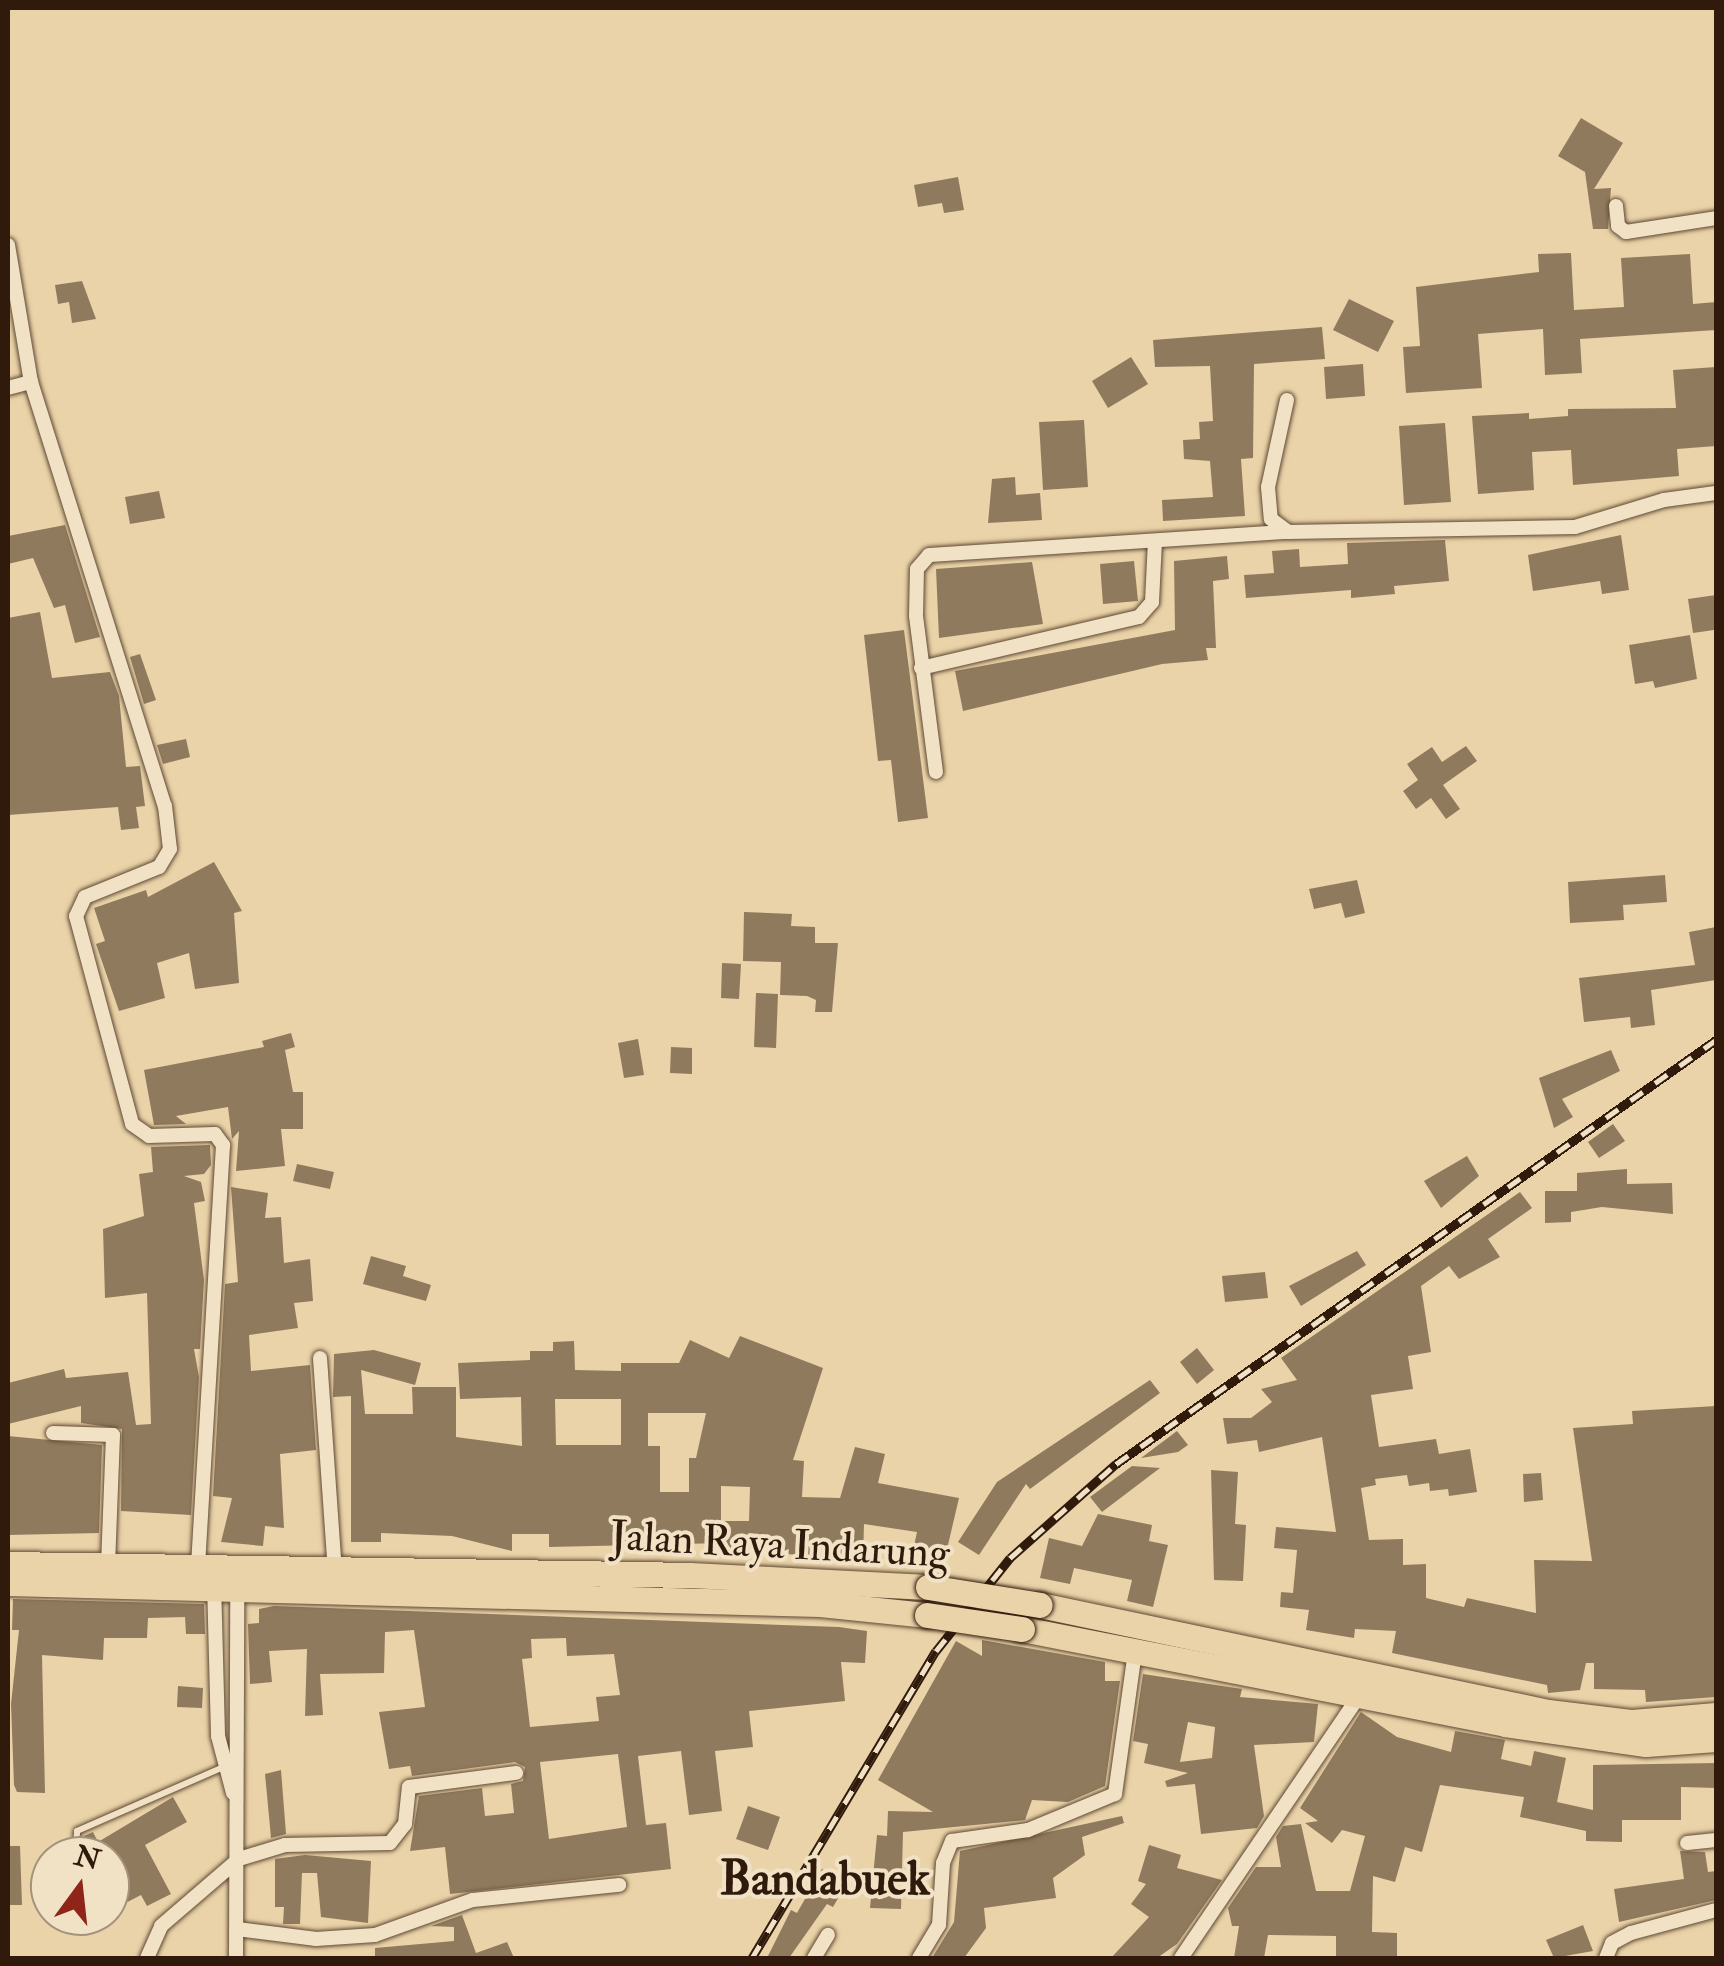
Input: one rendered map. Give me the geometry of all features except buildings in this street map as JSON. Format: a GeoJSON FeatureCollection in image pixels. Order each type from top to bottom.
{"type":"FeatureCollection","features":[{"type":"Feature","properties":{"kind":"highway","name":"Jalan Raya Indarung"},"geometry":{"type":"LineString","coordinates":[[8,1564],[108,1568],[216,1579],[335,1570],[927,1614],[1359,1696],[1646,1744],[1716,1739]]}},
{"type":"Feature","properties":{"kind":"highway","name":"Jalan Raya Indarung"},"geometry":{"type":"LineString","coordinates":[[8,1582],[216,1579],[587,1587],[928,1588],[1113,1619],[1548,1712],[1632,1722],[1716,1715]]}},
{"type":"Feature","properties":{"kind":"highway"},"geometry":{"type":"LineString","coordinates":[[1108,1647],[1113,1619]]}},
{"type":"Feature","properties":{"kind":"street"},"geometry":{"type":"LineString","coordinates":[[1616,206],[1618,226],[1626,232],[1716,218]]}},
{"type":"Feature","properties":{"kind":"street"},"geometry":{"type":"LineString","coordinates":[[8,245],[31,382],[165,806],[170,849],[158,867],[85,897],[76,916],[132,1124],[149,1136],[215,1134],[224,1155],[216,1579],[224,1767],[234,1794]]}},
{"type":"Feature","properties":{"kind":"street"},"geometry":{"type":"LineString","coordinates":[[8,388],[31,382]]}},
{"type":"Feature","properties":{"kind":"street"},"geometry":{"type":"LineString","coordinates":[[1287,400],[1268,487],[1271,519],[1288,532]]}},
{"type":"Feature","properties":{"kind":"street"},"geometry":{"type":"LineString","coordinates":[[936,772],[921,668],[916,593],[918,569],[929,554],[1288,532],[1574,526],[1664,500],[1716,493]]}},
{"type":"Feature","properties":{"kind":"street"},"geometry":{"type":"LineString","coordinates":[[921,668],[1138,618],[1152,602],[1154,540]]}},
{"type":"Feature","properties":{"kind":"street"},"geometry":{"type":"LineString","coordinates":[[320,1358],[335,1570]]}},
{"type":"Feature","properties":{"kind":"street"},"geometry":{"type":"LineString","coordinates":[[53,1433],[114,1436],[108,1568]]}},
{"type":"Feature","properties":{"kind":"street"},"geometry":{"type":"LineString","coordinates":[[216,1579],[239,1762],[234,1794],[239,1860],[236,1958]]}},
{"type":"Feature","properties":{"kind":"street"},"geometry":{"type":"LineString","coordinates":[[919,1958],[939,1925],[943,1863],[952,1841],[1028,1830],[1115,1794],[1135,1652]]}},
{"type":"Feature","properties":{"kind":"street"},"geometry":{"type":"LineString","coordinates":[[1181,1958],[1359,1696]]}},
{"type":"Feature","properties":{"kind":"street"},"geometry":{"type":"LineString","coordinates":[[147,1958],[160,1926],[239,1860],[285,1846],[390,1843],[405,1824],[409,1787],[516,1773]]}},
{"type":"Feature","properties":{"kind":"street"},"geometry":{"type":"LineString","coordinates":[[1687,1843],[1716,1840]]}},
{"type":"Feature","properties":{"kind":"street"},"geometry":{"type":"LineString","coordinates":[[237,1929],[316,1939],[376,1935],[473,1900],[620,1885]]}},
{"type":"Feature","properties":{"kind":"street"},"geometry":{"type":"LineString","coordinates":[[1606,1958],[1612,1943],[1631,1933],[1716,1910]]}},
{"type":"Feature","properties":{"kind":"street"},"geometry":{"type":"LineString","coordinates":[[814,1958],[828,1935]]}},
{"type":"Feature","properties":{"kind":"lane"},"geometry":{"type":"LineString","coordinates":[[77,1836],[77,1831],[239,1762]]}},
{"type":"Feature","properties":{"kind":"railway"},"geometry":{"type":"LineString","coordinates":[[752,1958],[936,1651],[1010,1558],[1116,1464],[1716,1040]]}},
{"type":"Feature","properties":{"kind":"district","name":"Bandabuek"},"geometry":{"type":"Point","coordinates":[825,1880]}}]}
